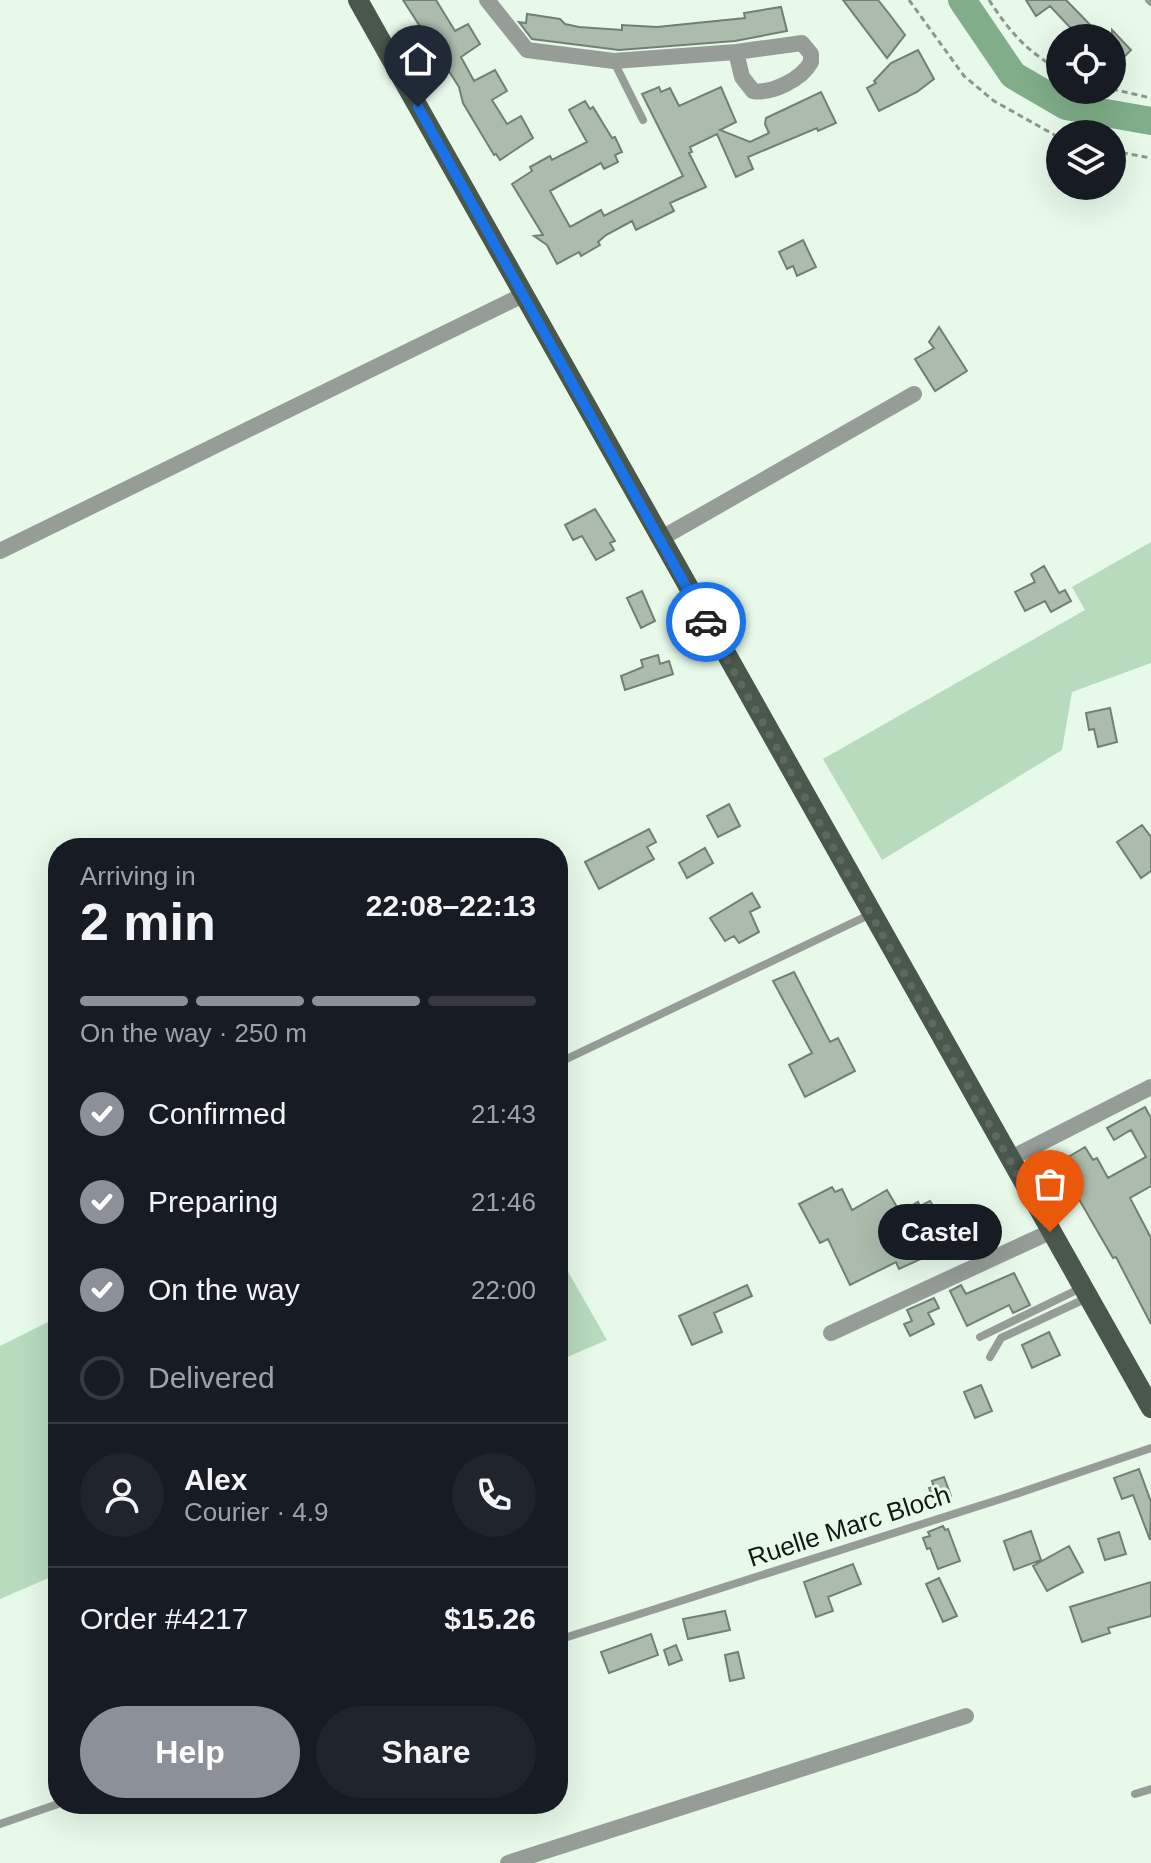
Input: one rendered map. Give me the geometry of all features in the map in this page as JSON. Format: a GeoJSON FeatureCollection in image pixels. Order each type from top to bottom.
{"type":"FeatureCollection","features":[{"type":"Feature","properties":{"kind":"main road"},"geometry":{"type":"LineString","coordinates":[[358,0],[1151,1408]]}},
{"type":"Feature","properties":{"kind":"street"},"geometry":{"type":"LineString","coordinates":[[487,0],[527,50],[614,61],[736,52]]}},
{"type":"Feature","properties":{"kind":"street"},"geometry":{"type":"LineString","coordinates":[[0,551],[523,295]]}},
{"type":"Feature","properties":{"kind":"street"},"geometry":{"type":"LineString","coordinates":[[660,539],[914,394]]}},
{"type":"Feature","properties":{"kind":"street"},"geometry":{"type":"LineString","coordinates":[[1009,1159],[1151,1087]]}},
{"type":"Feature","properties":{"kind":"street"},"geometry":{"type":"LineString","coordinates":[[831,1333],[1050,1232]]}},
{"type":"Feature","properties":{"kind":"street"},"geometry":{"type":"LineString","coordinates":[[508,1863],[966,1716]]}},
{"type":"Feature","properties":{"kind":"lane"},"geometry":{"type":"LineString","coordinates":[[614,61],[643,120]]}},
{"type":"Feature","properties":{"kind":"lane"},"geometry":{"type":"LineString","coordinates":[[568,1058],[871,914]]}},
{"type":"Feature","properties":{"kind":"lane"},"geometry":{"type":"LineString","coordinates":[[980,1337],[1085,1292]]}},
{"type":"Feature","properties":{"kind":"lane"},"geometry":{"type":"LineString","coordinates":[[990,1357],[1001,1338],[1085,1292]]}},
{"type":"Feature","properties":{"kind":"lane","name":"Ruelle Marc Bloch"},"geometry":{"type":"LineString","coordinates":[[568,1637],[1151,1448]]}},
{"type":"Feature","properties":{"kind":"lane"},"geometry":{"type":"LineString","coordinates":[[1135,1794],[1151,1789]]}},
{"type":"Feature","properties":{"kind":"lane"},"geometry":{"type":"LineString","coordinates":[[0,1824],[48,1807]]}},
{"type":"Feature","properties":{"kind":"path"},"geometry":{"type":"LineString","coordinates":[[909,0],[964,76],[994,101],[1046,130]]}},
{"type":"Feature","properties":{"kind":"path"},"geometry":{"type":"LineString","coordinates":[[989,0],[1006,27],[1033,55],[1046,62]]}},
{"type":"Feature","properties":{"kind":"path"},"geometry":{"type":"LineString","coordinates":[[1126,92],[1151,98]]}},
{"type":"Feature","properties":{"kind":"path"},"geometry":{"type":"LineString","coordinates":[[1126,154],[1151,158]]}},
{"type":"Feature","properties":{"kind":"green space"},"geometry":{"type":"Polygon","coordinates":[[[1151,542],[1151,663],[1072,692],[1062,750],[882,860],[823,759],[1085,610],[1072,587],[1151,542]]]}},
{"type":"Feature","properties":{"kind":"green space"},"geometry":{"type":"Polygon","coordinates":[[[568,1272],[607,1340],[568,1357],[568,1272]]]}},
{"type":"Feature","properties":{"kind":"green space"},"geometry":{"type":"Polygon","coordinates":[[[48,1322],[48,1578],[0,1599],[0,1346],[48,1322]]]}},
{"type":"Feature","properties":{"kind":"building"},"geometry":{"type":"Polygon","coordinates":[[[403,0],[436,0],[455,31],[468,24],[480,44],[461,57],[474,81],[495,70],[507,91],[492,100],[507,124],[521,116],[533,138],[500,160],[494,155],[463,103],[459,87],[403,0]]]}},
{"type":"Feature","properties":{"kind":"building"},"geometry":{"type":"Polygon","coordinates":[[[843,0],[878,0],[890,15],[905,35],[887,58],[843,0]]]}},
{"type":"Feature","properties":{"kind":"building"},"geometry":{"type":"Polygon","coordinates":[[[1026,0],[1066,0],[1089,24],[1067,24],[1050,6],[1036,16],[1026,0]]]}},
{"type":"Feature","properties":{"kind":"building"},"geometry":{"type":"Polygon","coordinates":[[[781,7],[787,31],[735,41],[619,50],[532,39],[519,22],[526,23],[527,14],[560,19],[565,24],[579,27],[622,30],[622,25],[657,27],[745,18],[744,13],[781,7]]]}},
{"type":"Feature","properties":{"kind":"building"},"geometry":{"type":"Polygon","coordinates":[[[918,50],[934,79],[917,92],[879,111],[867,88],[876,83],[874,81],[891,63],[918,50]]]}},
{"type":"Feature","properties":{"kind":"building"},"geometry":{"type":"Polygon","coordinates":[[[659,87],[661,92],[670,88],[679,106],[721,87],[736,122],[720,130],[750,142],[769,133],[766,118],[821,92],[836,123],[748,157],[753,169],[736,177],[717,134],[690,147],[692,152],[689,153],[706,187],[670,203],[674,211],[636,230],[632,221],[606,235],[598,242],[600,245],[581,256],[579,252],[557,264],[547,245],[534,236],[543,235],[512,184],[532,171],[530,167],[550,156],[552,160],[587,142],[569,110],[585,101],[590,109],[593,107],[612,138],[615,137],[622,152],[615,155],[618,162],[604,169],[601,163],[550,191],[570,227],[601,210],[604,216],[683,176],[642,94],[659,87]]]}},
{"type":"Feature","properties":{"kind":"building"},"geometry":{"type":"Polygon","coordinates":[[[803,240],[816,267],[797,276],[793,266],[787,269],[779,252],[803,240]]]}},
{"type":"Feature","properties":{"kind":"building"},"geometry":{"type":"Polygon","coordinates":[[[939,327],[967,371],[935,391],[915,359],[934,348],[929,342],[939,327]]]}},
{"type":"Feature","properties":{"kind":"building"},"geometry":{"type":"Polygon","coordinates":[[[595,509],[615,541],[610,543],[614,550],[596,560],[582,536],[573,540],[565,525],[595,509]]]}},
{"type":"Feature","properties":{"kind":"building"},"geometry":{"type":"Polygon","coordinates":[[[1044,566],[1059,593],[1065,590],[1071,601],[1051,612],[1045,601],[1025,611],[1015,592],[1035,582],[1031,574],[1044,566]]]}},
{"type":"Feature","properties":{"kind":"building"},"geometry":{"type":"Polygon","coordinates":[[[642,591],[655,621],[641,628],[627,598],[642,591]]]}},
{"type":"Feature","properties":{"kind":"building"},"geometry":{"type":"Polygon","coordinates":[[[658,655],[660,664],[669,661],[673,674],[625,690],[621,676],[643,667],[641,660],[658,655]]]}},
{"type":"Feature","properties":{"kind":"building"},"geometry":{"type":"Polygon","coordinates":[[[1110,708],[1117,742],[1098,747],[1094,729],[1089,730],[1086,713],[1110,708]]]}},
{"type":"Feature","properties":{"kind":"building"},"geometry":{"type":"Polygon","coordinates":[[[729,804],[740,826],[718,837],[707,816],[729,804]]]}},
{"type":"Feature","properties":{"kind":"building"},"geometry":{"type":"Polygon","coordinates":[[[1142,825],[1151,837],[1151,871],[1141,878],[1117,842],[1142,825]]]}},
{"type":"Feature","properties":{"kind":"building"},"geometry":{"type":"Polygon","coordinates":[[[649,829],[656,842],[647,847],[654,859],[599,889],[585,862],[649,829]]]}},
{"type":"Feature","properties":{"kind":"building"},"geometry":{"type":"Polygon","coordinates":[[[705,848],[713,863],[687,878],[679,863],[705,848]]]}},
{"type":"Feature","properties":{"kind":"building"},"geometry":{"type":"Polygon","coordinates":[[[752,893],[760,907],[750,912],[759,932],[739,943],[734,936],[725,941],[710,918],[752,893]]]}},
{"type":"Feature","properties":{"kind":"building"},"geometry":{"type":"Polygon","coordinates":[[[794,972],[830,1042],[838,1038],[855,1071],[805,1097],[789,1065],[812,1053],[773,981],[794,972]]]}},
{"type":"Feature","properties":{"kind":"building"},"geometry":{"type":"Polygon","coordinates":[[[1145,1107],[1151,1118],[1151,1186],[1130,1198],[1151,1238],[1151,1324],[1116,1257],[1113,1258],[1058,1163],[1085,1147],[1093,1160],[1097,1158],[1108,1178],[1146,1157],[1131,1130],[1114,1140],[1107,1128],[1145,1107]]]}},
{"type":"Feature","properties":{"kind":"building"},"geometry":{"type":"Polygon","coordinates":[[[832,1187],[835,1192],[842,1189],[852,1210],[887,1190],[900,1212],[918,1202],[920,1206],[930,1201],[946,1225],[917,1245],[923,1258],[899,1269],[896,1262],[850,1285],[828,1239],[820,1243],[799,1204],[832,1187]]]}},
{"type":"Feature","properties":{"kind":"building"},"geometry":{"type":"Polygon","coordinates":[[[1014,1273],[1030,1305],[1013,1313],[1009,1305],[967,1326],[950,1291],[961,1285],[966,1294],[1014,1273]]]}},
{"type":"Feature","properties":{"kind":"building"},"geometry":{"type":"Polygon","coordinates":[[[747,1285],[752,1296],[714,1313],[722,1332],[692,1345],[679,1316],[747,1285]]]}},
{"type":"Feature","properties":{"kind":"building"},"geometry":{"type":"Polygon","coordinates":[[[934,1298],[939,1308],[928,1313],[934,1324],[910,1336],[904,1324],[912,1321],[907,1310],[934,1298]]]}},
{"type":"Feature","properties":{"kind":"building"},"geometry":{"type":"Polygon","coordinates":[[[1049,1332],[1060,1355],[1032,1368],[1022,1345],[1049,1332]]]}},
{"type":"Feature","properties":{"kind":"building"},"geometry":{"type":"Polygon","coordinates":[[[981,1385],[992,1411],[975,1418],[964,1392],[981,1385]]]}},
{"type":"Feature","properties":{"kind":"building"},"geometry":{"type":"Polygon","coordinates":[[[1139,1469],[1151,1502],[1150,1540],[1133,1495],[1122,1499],[1114,1478],[1139,1469]]]}},
{"type":"Feature","properties":{"kind":"building"},"geometry":{"type":"Polygon","coordinates":[[[944,1477],[951,1496],[934,1502],[929,1488],[934,1487],[932,1481],[944,1477]]]}},
{"type":"Feature","properties":{"kind":"building"},"geometry":{"type":"Polygon","coordinates":[[[943,1526],[945,1530],[948,1529],[960,1561],[938,1569],[923,1538],[930,1536],[928,1532],[943,1526]]]}},
{"type":"Feature","properties":{"kind":"building"},"geometry":{"type":"Polygon","coordinates":[[[1031,1531],[1041,1560],[1014,1570],[1004,1541],[1031,1531]]]}},
{"type":"Feature","properties":{"kind":"building"},"geometry":{"type":"Polygon","coordinates":[[[1119,1532],[1126,1554],[1105,1560],[1098,1539],[1119,1532]]]}},
{"type":"Feature","properties":{"kind":"building"},"geometry":{"type":"Polygon","coordinates":[[[1069,1546],[1083,1572],[1047,1591],[1033,1566],[1069,1546]]]}},
{"type":"Feature","properties":{"kind":"building"},"geometry":{"type":"Polygon","coordinates":[[[853,1564],[861,1584],[828,1597],[833,1611],[816,1617],[804,1582],[853,1564]]]}},
{"type":"Feature","properties":{"kind":"building"},"geometry":{"type":"Polygon","coordinates":[[[939,1578],[957,1616],[943,1622],[926,1584],[939,1578]]]}},
{"type":"Feature","properties":{"kind":"building"},"geometry":{"type":"Polygon","coordinates":[[[1151,1582],[1151,1616],[1108,1628],[1110,1633],[1082,1642],[1070,1607],[1151,1582]]]}},
{"type":"Feature","properties":{"kind":"building"},"geometry":{"type":"Polygon","coordinates":[[[725,1611],[730,1630],[688,1639],[683,1619],[725,1611]]]}},
{"type":"Feature","properties":{"kind":"building"},"geometry":{"type":"Polygon","coordinates":[[[651,1634],[658,1655],[609,1673],[601,1652],[651,1634]]]}},
{"type":"Feature","properties":{"kind":"building"},"geometry":{"type":"Polygon","coordinates":[[[676,1645],[682,1660],[669,1665],[664,1650],[676,1645]]]}},
{"type":"Feature","properties":{"kind":"building"},"geometry":{"type":"Polygon","coordinates":[[[738,1652],[744,1678],[730,1681],[725,1655],[738,1652]]]}},
{"type":"Feature","properties":{"kind":"waterway"},"geometry":{"type":"LineString","coordinates":[[962,0],[1013,75],[1066,106],[1151,121]]}},
{"type":"Feature","properties":{"kind":"way so far"},"geometry":{"type":"LineString","coordinates":[[706,622],[1050,1232]]}},
{"type":"Feature","properties":{"kind":"place","name":"Castel"},"geometry":{"type":"Point","coordinates":[1050,1232]}},
{"type":"Feature","properties":{"kind":"route"},"geometry":{"type":"LineString","coordinates":[[418,107],[706,622]]}}]}
